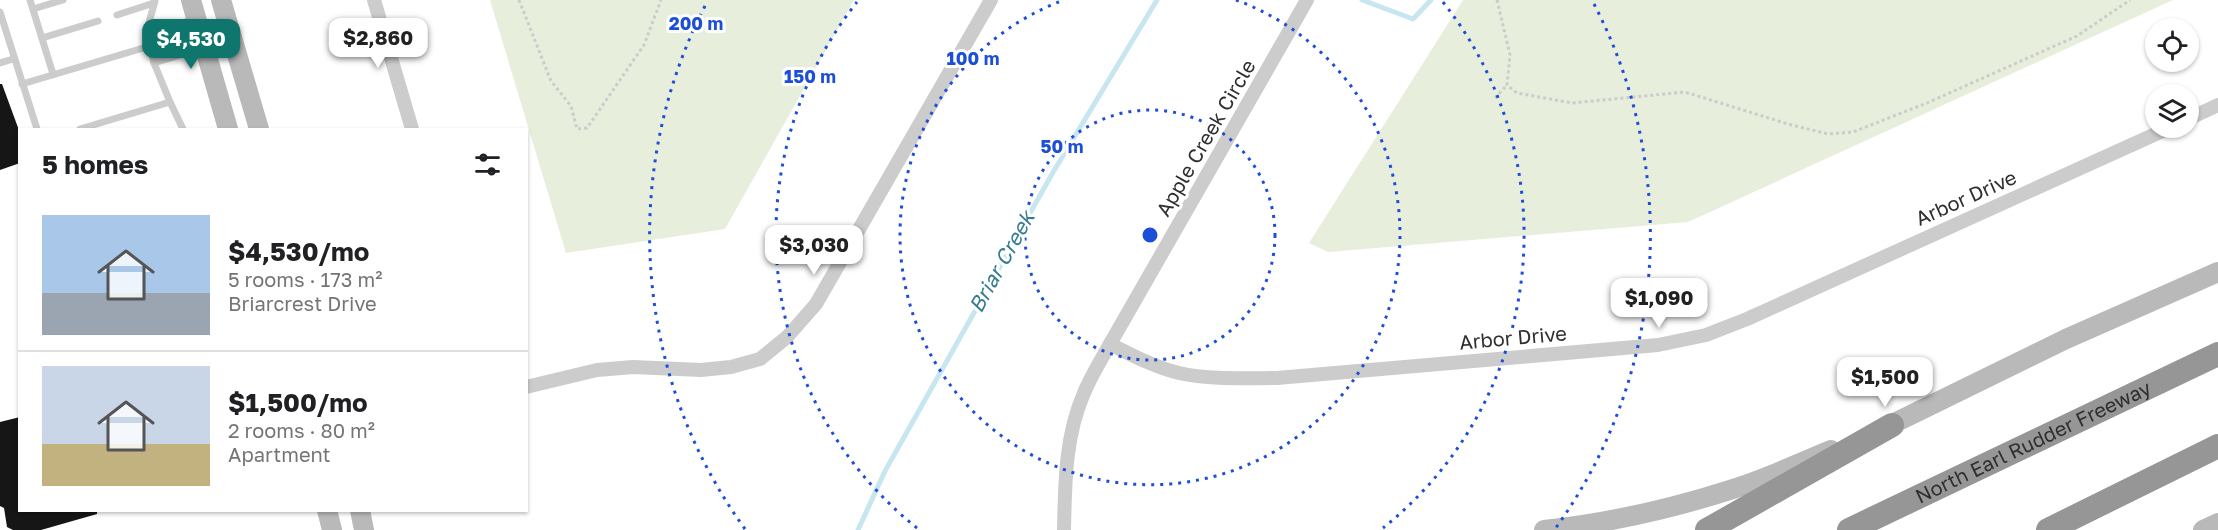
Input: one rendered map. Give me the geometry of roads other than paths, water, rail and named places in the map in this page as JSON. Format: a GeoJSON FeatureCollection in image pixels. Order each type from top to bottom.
{"type":"FeatureCollection","features":[{"type":"Feature","properties":{"kind":"highway","name":"North Earl Rudder Freeway"},"geometry":{"type":"LineString","coordinates":[[1849,530],[2218,354]]}},
{"type":"Feature","properties":{"kind":"highway"},"geometry":{"type":"LineString","coordinates":[[1707,530],[1892,425]]}},
{"type":"Feature","properties":{"kind":"highway"},"geometry":{"type":"LineString","coordinates":[[2048,530],[2218,446]]}},
{"type":"Feature","properties":{"kind":"main road"},"geometry":{"type":"LineString","coordinates":[[221,0],[259,128]]}},
{"type":"Feature","properties":{"kind":"main road"},"geometry":{"type":"LineString","coordinates":[[194,9],[228,128]]}},
{"type":"Feature","properties":{"kind":"main road"},"geometry":{"type":"LineString","coordinates":[[1544,530],[1597,524],[1735,489],[1892,425],[2066,339],[2218,272]]}},
{"type":"Feature","properties":{"kind":"main road"},"geometry":{"type":"LineString","coordinates":[[328,512],[332,530]]}},
{"type":"Feature","properties":{"kind":"main road"},"geometry":{"type":"LineString","coordinates":[[360,512],[364,530]]}},
{"type":"Feature","properties":{"kind":"street"},"geometry":{"type":"LineString","coordinates":[[374,0],[412,128]]}},
{"type":"Feature","properties":{"kind":"street"},"geometry":{"type":"LineString","coordinates":[[528,387],[597,370],[633,367],[701,370],[731,367],[760,359],[787,337],[816,304],[991,0]]}},
{"type":"Feature","properties":{"kind":"street","name":"Apple Creek Circle"},"geometry":{"type":"LineString","coordinates":[[1064,530],[1065,486],[1070,437],[1084,394],[1110,344],[1307,0]]}},
{"type":"Feature","properties":{"kind":"street"},"geometry":{"type":"LineString","coordinates":[[2199,114],[2218,105]]}},
{"type":"Feature","properties":{"kind":"street","name":"Arbor Drive"},"geometry":{"type":"LineString","coordinates":[[1110,344],[1144,361],[1179,373],[1221,377],[1277,378],[1658,345],[1706,335],[1747,319],[2147,138]]}},
{"type":"Feature","properties":{"kind":"lane"},"geometry":{"type":"LineString","coordinates":[[30,0],[53,74]]}},
{"type":"Feature","properties":{"kind":"lane"},"geometry":{"type":"LineString","coordinates":[[33,9],[63,0]]}},
{"type":"Feature","properties":{"kind":"lane"},"geometry":{"type":"LineString","coordinates":[[117,15],[155,2]]}},
{"type":"Feature","properties":{"kind":"lane"},"geometry":{"type":"LineString","coordinates":[[155,2],[146,33],[154,63],[183,128]]}},
{"type":"Feature","properties":{"kind":"lane"},"geometry":{"type":"LineString","coordinates":[[146,33],[194,9]]}},
{"type":"Feature","properties":{"kind":"lane"},"geometry":{"type":"LineString","coordinates":[[0,12],[37,128]]}},
{"type":"Feature","properties":{"kind":"lane"},"geometry":{"type":"LineString","coordinates":[[42,38],[98,21]]}},
{"type":"Feature","properties":{"kind":"lane"},"geometry":{"type":"LineString","coordinates":[[22,84],[150,46]]}},
{"type":"Feature","properties":{"kind":"lane"},"geometry":{"type":"LineString","coordinates":[[154,63],[204,48]]}},
{"type":"Feature","properties":{"kind":"lane"},"geometry":{"type":"LineString","coordinates":[[0,63],[13,59]]}},
{"type":"Feature","properties":{"kind":"lane"},"geometry":{"type":"LineString","coordinates":[[85,128],[170,102]]}},
{"type":"Feature","properties":{"kind":"waterway","name":"Briar Creek"},"geometry":{"type":"LineString","coordinates":[[858,530],[885,471],[1052,174],[1157,0]]}},
{"type":"Feature","properties":{"kind":"waterway"},"geometry":{"type":"LineString","coordinates":[[1362,0],[1413,19],[1431,0]]}}]}
